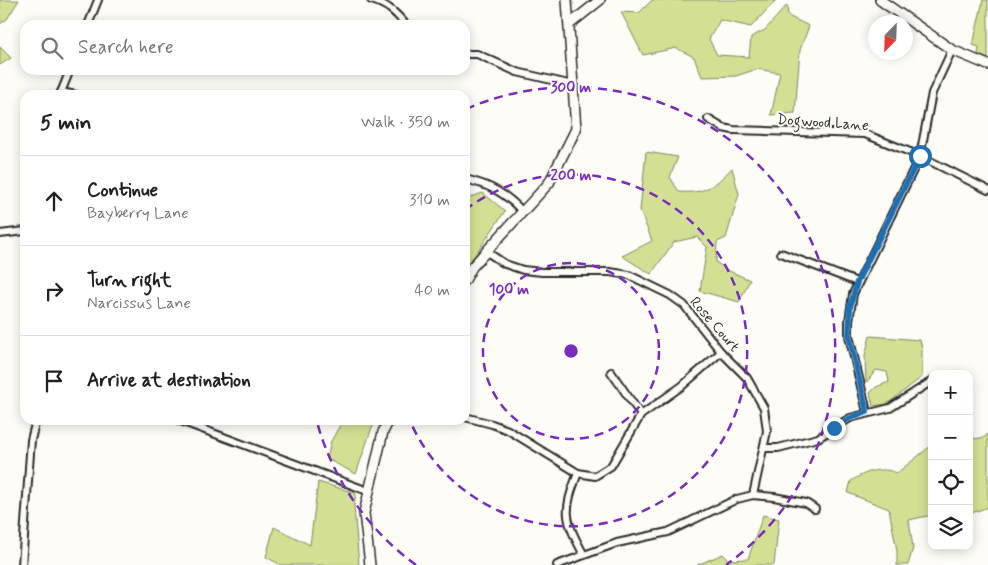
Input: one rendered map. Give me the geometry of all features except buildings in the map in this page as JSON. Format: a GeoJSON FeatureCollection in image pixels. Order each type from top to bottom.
{"type":"FeatureCollection","features":[{"type":"Feature","properties":{"kind":"main road"},"geometry":{"type":"LineString","coordinates":[[470,271],[522,211],[549,184],[576,128],[567,0]]}},
{"type":"Feature","properties":{"kind":"main road"},"geometry":{"type":"LineString","coordinates":[[570,24],[600,0]]}},
{"type":"Feature","properties":{"kind":"main road"},"geometry":{"type":"LineString","coordinates":[[880,0],[952,50],[988,65]]}},
{"type":"Feature","properties":{"kind":"main road"},"geometry":{"type":"LineString","coordinates":[[370,565],[364,513],[383,432],[386,425]]}},
{"type":"Feature","properties":{"kind":"street"},"geometry":{"type":"LineString","coordinates":[[90,20],[98,0]]}},
{"type":"Feature","properties":{"kind":"street"},"geometry":{"type":"LineString","coordinates":[[371,0],[383,3],[397,13],[402,20]]}},
{"type":"Feature","properties":{"kind":"street"},"geometry":{"type":"LineString","coordinates":[[867,412],[849,336],[850,307],[857,282],[920,156],[932,93],[952,50]]}},
{"type":"Feature","properties":{"kind":"street"},"geometry":{"type":"LineString","coordinates":[[470,54],[477,54],[517,72],[573,85]]}},
{"type":"Feature","properties":{"kind":"street"},"geometry":{"type":"LineString","coordinates":[[62,90],[68,75]]}},
{"type":"Feature","properties":{"kind":"street","name":"Dogwood Lane"},"geometry":{"type":"LineString","coordinates":[[708,118],[723,128],[733,130],[865,134],[920,156],[988,190]]}},
{"type":"Feature","properties":{"kind":"street"},"geometry":{"type":"LineString","coordinates":[[470,180],[495,188],[508,196],[522,211]]}},
{"type":"Feature","properties":{"kind":"street"},"geometry":{"type":"LineString","coordinates":[[0,234],[20,232]]}},
{"type":"Feature","properties":{"kind":"street","name":"Rose Court"},"geometry":{"type":"LineString","coordinates":[[487,252],[505,264],[523,270],[542,272],[610,272],[629,275],[670,295],[684,305],[721,352],[747,378],[764,408],[767,431],[765,448],[752,496]]}},
{"type":"Feature","properties":{"kind":"street"},"geometry":{"type":"LineString","coordinates":[[781,253],[857,282]]}},
{"type":"Feature","properties":{"kind":"street"},"geometry":{"type":"LineString","coordinates":[[470,418],[508,430],[578,473],[595,476],[611,466],[641,415],[682,386],[721,352]]}},
{"type":"Feature","properties":{"kind":"street"},"geometry":{"type":"LineString","coordinates":[[611,372],[641,415]]}},
{"type":"Feature","properties":{"kind":"street"},"geometry":{"type":"LineString","coordinates":[[765,448],[778,448],[818,438],[850,418],[867,412],[890,408],[928,384]]}},
{"type":"Feature","properties":{"kind":"street"},"geometry":{"type":"LineString","coordinates":[[22,565],[31,440],[35,425]]}},
{"type":"Feature","properties":{"kind":"street"},"geometry":{"type":"LineString","coordinates":[[191,425],[368,491]]}},
{"type":"Feature","properties":{"kind":"street"},"geometry":{"type":"LineString","coordinates":[[578,473],[566,508],[570,529],[584,555]]}},
{"type":"Feature","properties":{"kind":"street"},"geometry":{"type":"LineString","coordinates":[[556,565],[617,543],[668,532],[723,504],[752,496],[806,503],[816,509]]}},
{"type":"Feature","properties":{"kind":"green space"},"geometry":{"type":"Polygon","coordinates":[[[0,0],[19,0],[7,19],[0,24],[0,0]]]}},
{"type":"Feature","properties":{"kind":"green space"},"geometry":{"type":"Polygon","coordinates":[[[652,0],[776,0],[751,27],[720,20],[709,39],[717,55],[749,57],[751,37],[765,30],[787,5],[788,16],[809,26],[800,50],[795,113],[771,115],[780,73],[757,69],[736,76],[702,77],[694,57],[676,48],[643,55],[621,12],[639,13],[652,0]]]}},
{"type":"Feature","properties":{"kind":"green space"},"geometry":{"type":"Polygon","coordinates":[[[983,0],[988,0],[988,59],[978,54],[979,47],[973,45],[983,0]]]}},
{"type":"Feature","properties":{"kind":"green space"},"geometry":{"type":"Polygon","coordinates":[[[0,47],[11,58],[0,65],[0,47]]]}},
{"type":"Feature","properties":{"kind":"green space"},"geometry":{"type":"Polygon","coordinates":[[[646,152],[678,157],[670,177],[679,192],[696,192],[709,188],[732,168],[739,194],[726,238],[717,242],[716,262],[727,270],[750,280],[739,302],[700,291],[707,247],[697,237],[674,242],[651,274],[622,256],[652,241],[640,210],[646,152]]]}},
{"type":"Feature","properties":{"kind":"green space"},"geometry":{"type":"Polygon","coordinates":[[[483,193],[505,211],[470,263],[470,198],[483,193]]]}},
{"type":"Feature","properties":{"kind":"green space"},"geometry":{"type":"Polygon","coordinates":[[[870,336],[920,340],[922,348],[922,377],[887,404],[873,406],[870,393],[876,387],[889,382],[887,372],[876,370],[866,383],[865,356],[870,336]]]}},
{"type":"Feature","properties":{"kind":"green space"},"geometry":{"type":"Polygon","coordinates":[[[340,425],[374,425],[356,474],[327,459],[331,441],[340,425]]]}},
{"type":"Feature","properties":{"kind":"green space"},"geometry":{"type":"Polygon","coordinates":[[[988,434],[988,507],[973,513],[973,439],[983,438],[988,434]]]}},
{"type":"Feature","properties":{"kind":"green space"},"geometry":{"type":"Polygon","coordinates":[[[928,448],[928,516],[909,520],[913,548],[908,565],[897,565],[897,551],[889,509],[848,493],[851,481],[862,475],[879,470],[897,473],[928,448]]]}},
{"type":"Feature","properties":{"kind":"green space"},"geometry":{"type":"Polygon","coordinates":[[[318,482],[356,493],[354,507],[359,565],[281,565],[266,557],[274,527],[310,545],[318,482]]]}},
{"type":"Feature","properties":{"kind":"green space"},"geometry":{"type":"Polygon","coordinates":[[[763,515],[779,519],[774,565],[697,565],[723,554],[729,560],[748,559],[763,515]]]}},
{"type":"Feature","properties":{"kind":"route"},"geometry":{"type":"LineString","coordinates":[[834,428],[850,418],[867,412],[849,336],[850,307],[857,282],[920,156]]}}]}
